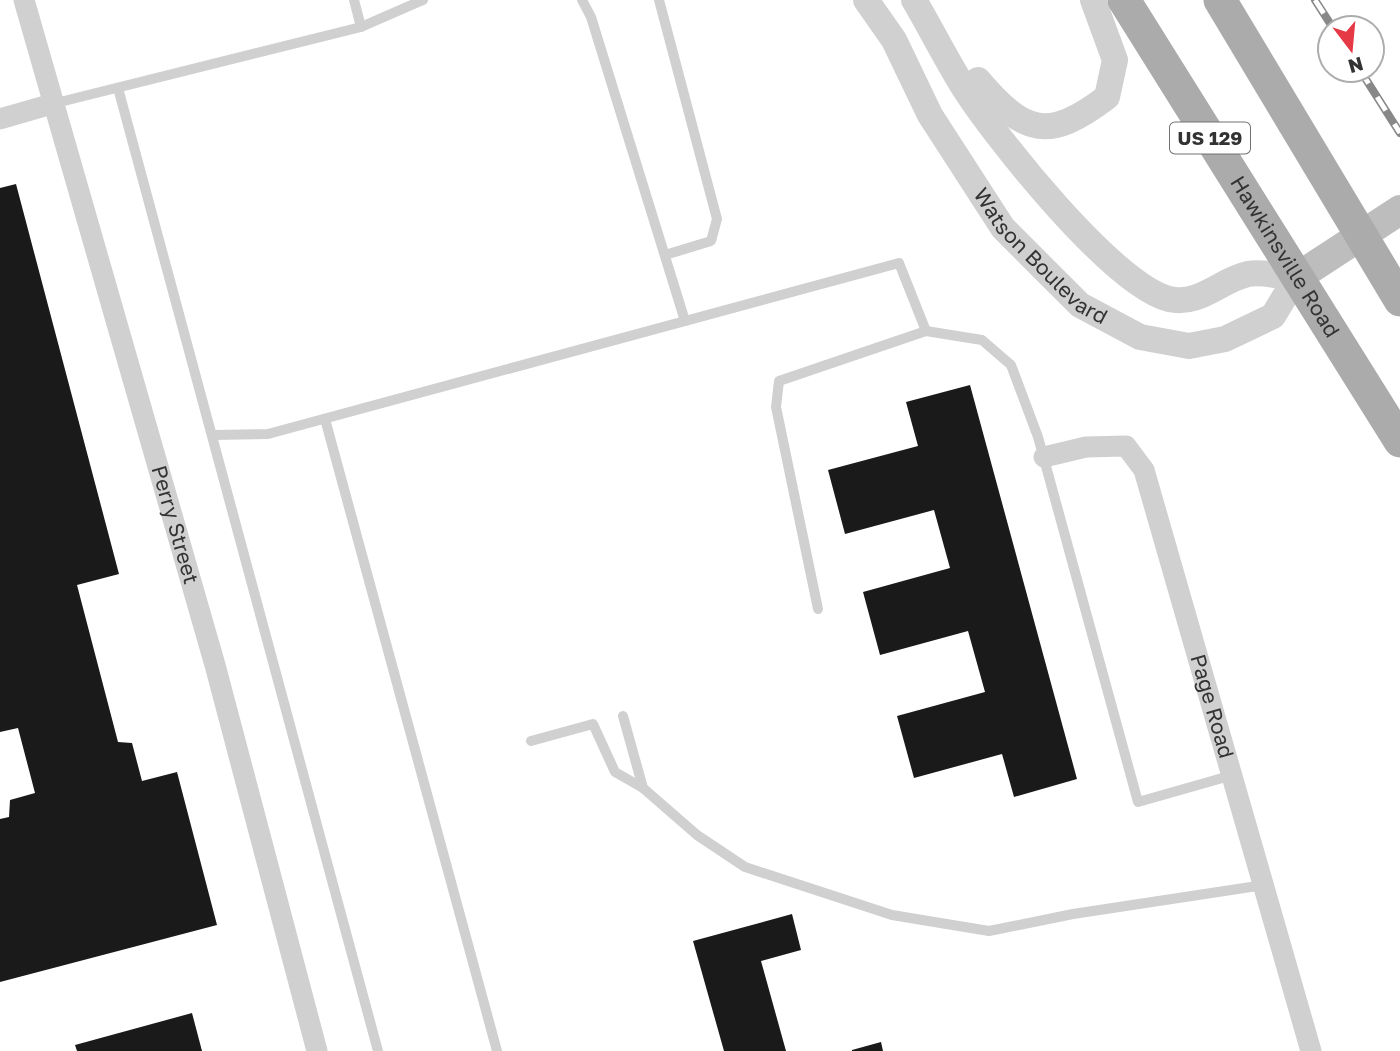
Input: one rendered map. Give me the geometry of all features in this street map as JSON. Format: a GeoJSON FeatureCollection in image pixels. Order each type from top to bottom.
{"type":"FeatureCollection","features":[{"type":"Feature","properties":{"kind":"main road","name":"Hawkinsville Road"},"geometry":{"type":"LineString","coordinates":[[1124,0],[1400,441]]}},
{"type":"Feature","properties":{"kind":"main road"},"geometry":{"type":"LineString","coordinates":[[1220,0],[1400,300]]}},
{"type":"Feature","properties":{"kind":"main road","name":"Watson Boulevard"},"geometry":{"type":"LineString","coordinates":[[1296,278],[1400,210]]}},
{"type":"Feature","properties":{"kind":"street","name":"Perry Street"},"geometry":{"type":"LineString","coordinates":[[24,0],[215,665],[317,1051]]}},
{"type":"Feature","properties":{"kind":"street","name":"Watson Boulevard"},"geometry":{"type":"LineString","coordinates":[[866,0],[894,40],[937,126],[1003,228],[1080,305],[1140,337],[1189,346],[1225,339],[1273,316],[1296,278],[1248,274],[1205,296],[1170,299],[1139,285],[1094,244],[1025,168],[965,89],[918,7]]}},
{"type":"Feature","properties":{"kind":"street"},"geometry":{"type":"LineString","coordinates":[[918,7],[999,105],[1027,125],[1060,125],[1083,116],[1107,97],[1115,60],[1093,0]]}},
{"type":"Feature","properties":{"kind":"street"},"geometry":{"type":"LineString","coordinates":[[0,119],[52,104]]}},
{"type":"Feature","properties":{"kind":"street","name":"Page Road"},"geometry":{"type":"LineString","coordinates":[[1044,457],[1086,447],[1126,446],[1144,470],[1311,1051]]}},
{"type":"Feature","properties":{"kind":"lane"},"geometry":{"type":"LineString","coordinates":[[354,0],[361,27]]}},
{"type":"Feature","properties":{"kind":"lane"},"geometry":{"type":"LineString","coordinates":[[52,104],[361,27],[423,0]]}},
{"type":"Feature","properties":{"kind":"lane"},"geometry":{"type":"LineString","coordinates":[[582,0],[591,17],[685,321]]}},
{"type":"Feature","properties":{"kind":"lane"},"geometry":{"type":"LineString","coordinates":[[659,0],[717,219],[711,241],[665,255]]}},
{"type":"Feature","properties":{"kind":"lane"},"geometry":{"type":"LineString","coordinates":[[118,88],[378,1051]]}},
{"type":"Feature","properties":{"kind":"lane"},"geometry":{"type":"LineString","coordinates":[[212,435],[268,434],[900,264],[926,331]]}},
{"type":"Feature","properties":{"kind":"lane"},"geometry":{"type":"LineString","coordinates":[[817,609],[776,407],[779,381],[926,331],[982,340],[1011,365],[1044,457],[1138,802],[1233,775]]}},
{"type":"Feature","properties":{"kind":"lane"},"geometry":{"type":"LineString","coordinates":[[325,418],[497,1051]]}},
{"type":"Feature","properties":{"kind":"lane"},"geometry":{"type":"LineString","coordinates":[[623,716],[643,788]]}},
{"type":"Feature","properties":{"kind":"lane"},"geometry":{"type":"LineString","coordinates":[[531,741],[593,724],[615,772],[643,788],[696,835],[745,867],[892,915],[989,931],[1073,914],[1264,885]]}},
{"type":"Feature","properties":{"kind":"building"},"geometry":{"type":"Polygon","coordinates":[[[16,184],[119,574],[77,585],[118,742],[132,743],[142,781],[177,772],[217,925],[0,982],[0,819],[9,817],[10,800],[35,793],[18,728],[0,732],[0,188],[16,184]]]}},
{"type":"Feature","properties":{"kind":"building"},"geometry":{"type":"Polygon","coordinates":[[[970,385],[1077,779],[1014,797],[1002,754],[914,778],[897,716],[985,692],[968,631],[880,655],[863,592],[950,568],[934,510],[845,534],[828,470],[918,446],[906,402],[970,385]]]}},
{"type":"Feature","properties":{"kind":"building"},"geometry":{"type":"Polygon","coordinates":[[[792,914],[801,950],[761,961],[786,1051],[724,1051],[693,941],[792,914]]]}},
{"type":"Feature","properties":{"kind":"building"},"geometry":{"type":"Polygon","coordinates":[[[192,1013],[202,1051],[77,1051],[75,1045],[192,1013]]]}},
{"type":"Feature","properties":{"kind":"building"},"geometry":{"type":"Polygon","coordinates":[[[881,1042],[883,1051],[852,1051],[852,1050],[881,1042]]]}},
{"type":"Feature","properties":{"kind":"railway"},"geometry":{"type":"LineString","coordinates":[[1315,0],[1324,14]]}},
{"type":"Feature","properties":{"kind":"railway"},"geometry":{"type":"LineString","coordinates":[[1369,84],[1400,133]]}}]}
